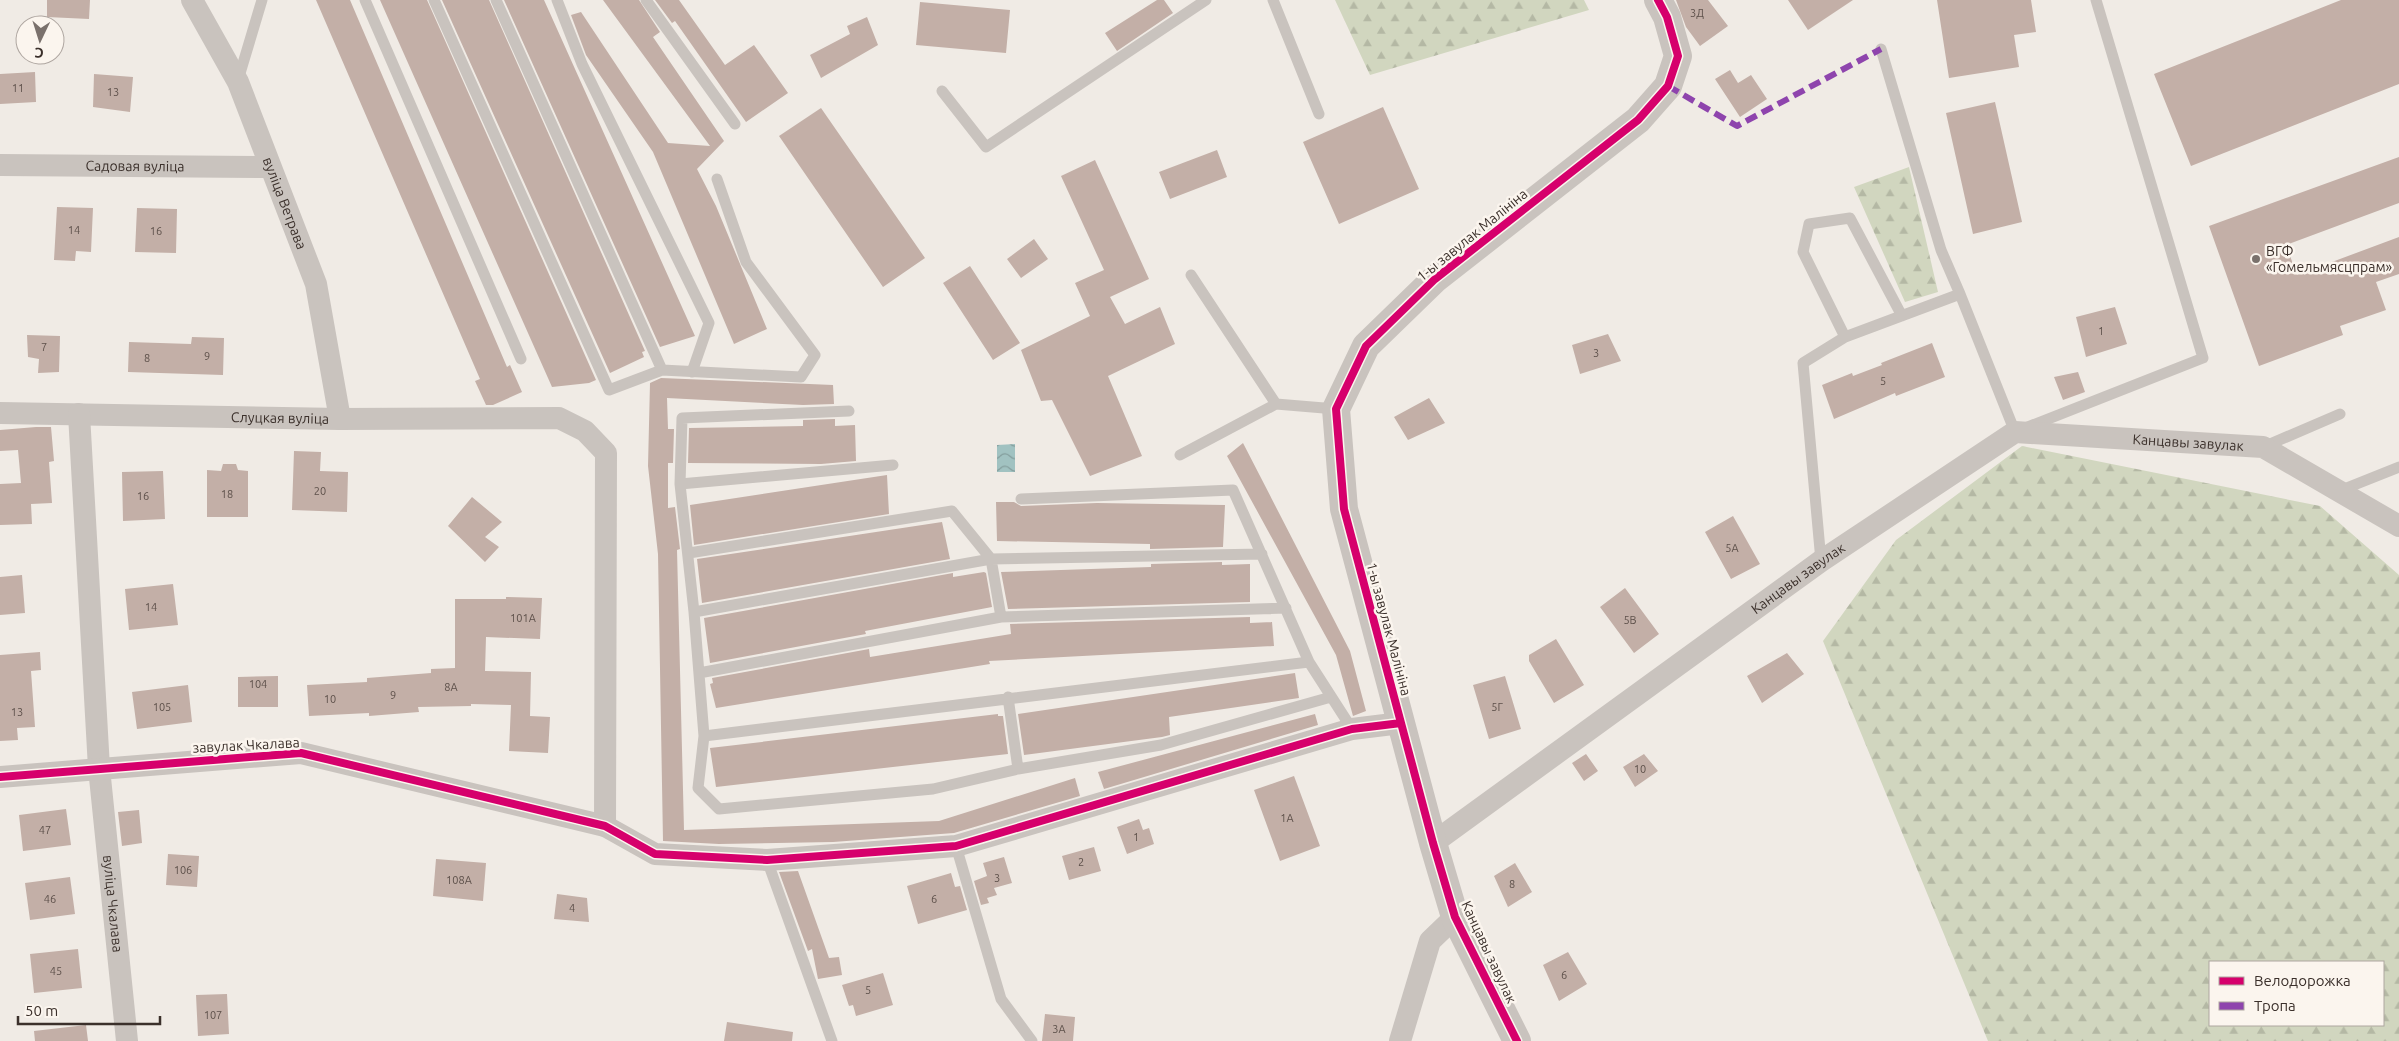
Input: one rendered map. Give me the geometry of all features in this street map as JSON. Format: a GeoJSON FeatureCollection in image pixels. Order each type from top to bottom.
{"type":"FeatureCollection","features":[{"type":"Feature","properties":{"kind":"street","name":"вуліца Ветрава"},"geometry":{"type":"LineString","coordinates":[[192,0],[238,82],[269,167],[316,284],[340,419]]}},
{"type":"Feature","properties":{"kind":"street","name":"1-ы завулак Малініна"},"geometry":{"type":"LineString","coordinates":[[1433,843],[1344,509],[1336,409],[1366,346],[1435,279],[1638,120],[1668,86],[1678,56],[1667,17],[1658,0]]}},
{"type":"Feature","properties":{"kind":"street","name":"Садовая вуліца"},"geometry":{"type":"LineString","coordinates":[[0,165],[269,167]]}},
{"type":"Feature","properties":{"kind":"street","name":"Слуцкая вуліца"},"geometry":{"type":"LineString","coordinates":[[0,413],[80,424],[340,419],[559,418],[585,431],[606,453],[605,826]]}},
{"type":"Feature","properties":{"kind":"street"},"geometry":{"type":"LineString","coordinates":[[80,424],[99,768]]}},
{"type":"Feature","properties":{"kind":"street","name":"Канцавы завулак"},"geometry":{"type":"LineString","coordinates":[[1517,1041],[1456,917],[1433,843],[1821,561],[2015,432],[2263,447],[2399,526]]}},
{"type":"Feature","properties":{"kind":"street","name":"завулак Чкалава"},"geometry":{"type":"LineString","coordinates":[[0,777],[302,753],[605,826],[655,854],[767,860],[866,851],[956,846],[1352,729],[1401,723]]}},
{"type":"Feature","properties":{"kind":"street","name":"вуліца Чкалава"},"geometry":{"type":"LineString","coordinates":[[99,768],[126,1041]]}},
{"type":"Feature","properties":{"kind":"street"},"geometry":{"type":"LineString","coordinates":[[1400,1041],[1430,941],[1456,917]]}},
{"type":"Feature","properties":{"kind":"lane"},"geometry":{"type":"LineString","coordinates":[[238,82],[262,0]]}},
{"type":"Feature","properties":{"kind":"lane"},"geometry":{"type":"LineString","coordinates":[[365,0],[521,359]]}},
{"type":"Feature","properties":{"kind":"lane"},"geometry":{"type":"LineString","coordinates":[[434,0],[609,390],[662,370],[801,377],[815,355],[746,262],[717,180]]}},
{"type":"Feature","properties":{"kind":"lane"},"geometry":{"type":"LineString","coordinates":[[496,0],[662,370]]}},
{"type":"Feature","properties":{"kind":"lane"},"geometry":{"type":"LineString","coordinates":[[557,0],[582,64],[709,323],[692,372]]}},
{"type":"Feature","properties":{"kind":"lane"},"geometry":{"type":"LineString","coordinates":[[646,0],[735,124]]}},
{"type":"Feature","properties":{"kind":"lane"},"geometry":{"type":"LineString","coordinates":[[942,91],[986,147],[1206,0]]}},
{"type":"Feature","properties":{"kind":"lane"},"geometry":{"type":"LineString","coordinates":[[1273,0],[1319,114]]}},
{"type":"Feature","properties":{"kind":"lane"},"geometry":{"type":"LineString","coordinates":[[1881,49],[1941,250],[2015,432],[2203,358],[2096,0]]}},
{"type":"Feature","properties":{"kind":"lane"},"geometry":{"type":"LineString","coordinates":[[1845,337],[1803,252],[1809,224],[1850,218],[1902,316]]}},
{"type":"Feature","properties":{"kind":"lane"},"geometry":{"type":"LineString","coordinates":[[1190,275],[1276,404]]}},
{"type":"Feature","properties":{"kind":"lane"},"geometry":{"type":"LineString","coordinates":[[1821,561],[1803,363],[1845,337],[1960,294]]}},
{"type":"Feature","properties":{"kind":"lane"},"geometry":{"type":"LineString","coordinates":[[1180,455],[1276,404],[1336,409]]}},
{"type":"Feature","properties":{"kind":"lane"},"geometry":{"type":"LineString","coordinates":[[849,411],[682,418],[680,484],[689,553],[704,736],[698,788],[719,809],[933,789],[1018,769],[1161,745],[1331,696]]}},
{"type":"Feature","properties":{"kind":"lane"},"geometry":{"type":"LineString","coordinates":[[2263,447],[2340,414]]}},
{"type":"Feature","properties":{"kind":"lane"},"geometry":{"type":"LineString","coordinates":[[680,484],[892,465]]}},
{"type":"Feature","properties":{"kind":"lane"},"geometry":{"type":"LineString","coordinates":[[2339,491],[2399,467]]}},
{"type":"Feature","properties":{"kind":"lane"},"geometry":{"type":"LineString","coordinates":[[1021,499],[1233,490],[1309,662],[1352,729]]}},
{"type":"Feature","properties":{"kind":"lane"},"geometry":{"type":"LineString","coordinates":[[689,553],[952,511],[991,560],[1001,617]]}},
{"type":"Feature","properties":{"kind":"lane"},"geometry":{"type":"LineString","coordinates":[[694,612],[991,560],[1262,554]]}},
{"type":"Feature","properties":{"kind":"lane"},"geometry":{"type":"LineString","coordinates":[[699,673],[1001,617],[1286,608]]}},
{"type":"Feature","properties":{"kind":"lane"},"geometry":{"type":"LineString","coordinates":[[704,736],[1008,697],[1309,662]]}},
{"type":"Feature","properties":{"kind":"lane"},"geometry":{"type":"LineString","coordinates":[[1008,697],[1018,769]]}},
{"type":"Feature","properties":{"kind":"lane"},"geometry":{"type":"LineString","coordinates":[[956,846],[1001,999],[1032,1041]]}},
{"type":"Feature","properties":{"kind":"lane"},"geometry":{"type":"LineString","coordinates":[[767,860],[832,1041]]}},
{"type":"Feature","properties":{"kind":"green space"},"geometry":{"type":"Polygon","coordinates":[[[1335,0],[1584,0],[1589,10],[1370,75],[1335,0]]]}},
{"type":"Feature","properties":{"kind":"green space"},"geometry":{"type":"Polygon","coordinates":[[[1909,167],[1938,292],[1905,302],[1854,187],[1909,167]]]}},
{"type":"Feature","properties":{"kind":"green space"},"geometry":{"type":"Polygon","coordinates":[[[2022,446],[2320,506],[2399,575],[2399,1041],[1988,1041],[1823,641],[1896,540],[2022,446]]]}},
{"type":"Feature","properties":{"kind":"water"},"geometry":{"type":"Polygon","coordinates":[[[1015,444],[1015,472],[997,472],[997,445],[1015,444]]]}},
{"type":"Feature","properties":{"kind":"building"},"geometry":{"type":"Polygon","coordinates":[[[47,0],[90,0],[89,19],[65,18],[65,15],[47,15],[47,0]]]}},
{"type":"Feature","properties":{"kind":"building"},"geometry":{"type":"Polygon","coordinates":[[[316,0],[350,0],[507,367],[510,365],[522,392],[493,405],[486,405],[475,381],[480,379],[316,0]]]}},
{"type":"Feature","properties":{"kind":"building"},"geometry":{"type":"Polygon","coordinates":[[[380,0],[427,0],[596,380],[589,383],[552,387],[380,0]]]}},
{"type":"Feature","properties":{"kind":"building"},"geometry":{"type":"Polygon","coordinates":[[[442,0],[489,0],[645,351],[642,352],[644,357],[610,373],[442,0]]]}},
{"type":"Feature","properties":{"kind":"building"},"geometry":{"type":"Polygon","coordinates":[[[504,0],[544,0],[695,336],[660,347],[504,0]]]}},
{"type":"Feature","properties":{"kind":"building"},"geometry":{"type":"Polygon","coordinates":[[[603,0],[639,0],[660,32],[653,37],[724,141],[697,169],[716,206],[767,329],[734,344],[653,152],[586,55],[571,15],[581,12],[668,143],[710,146],[603,0]]]}},
{"type":"Feature","properties":{"kind":"building"},"geometry":{"type":"Polygon","coordinates":[[[655,0],[679,0],[725,65],[754,45],[788,93],[746,122],[675,21],[672,23],[655,0]]]}},
{"type":"Feature","properties":{"kind":"building"},"geometry":{"type":"Polygon","coordinates":[[[1157,0],[1164,0],[1173,13],[1117,51],[1105,33],[1157,0]]]}},
{"type":"Feature","properties":{"kind":"building"},"geometry":{"type":"Polygon","coordinates":[[[1676,0],[1708,0],[1728,26],[1700,46],[1686,27],[1676,0]]]}},
{"type":"Feature","properties":{"kind":"building"},"geometry":{"type":"Polygon","coordinates":[[[1788,0],[1853,0],[1808,30],[1788,0]]]}},
{"type":"Feature","properties":{"kind":"building"},"geometry":{"type":"Polygon","coordinates":[[[1937,0],[2031,0],[2036,32],[2014,35],[2019,67],[1949,78],[1937,0]]]}},
{"type":"Feature","properties":{"kind":"building"},"geometry":{"type":"Polygon","coordinates":[[[2341,0],[2399,0],[2399,84],[2191,166],[2154,74],[2341,0]]]}},
{"type":"Feature","properties":{"kind":"building"},"geometry":{"type":"Polygon","coordinates":[[[920,2],[1010,10],[1006,53],[916,45],[920,2]]]}},
{"type":"Feature","properties":{"kind":"building"},"geometry":{"type":"Polygon","coordinates":[[[867,17],[878,45],[821,78],[810,55],[850,34],[847,26],[867,17]]]}},
{"type":"Feature","properties":{"kind":"building"},"geometry":{"type":"Polygon","coordinates":[[[1730,70],[1738,83],[1751,75],[1767,99],[1740,117],[1715,79],[1730,70]]]}},
{"type":"Feature","properties":{"kind":"building"},"geometry":{"type":"Polygon","coordinates":[[[35,72],[36,102],[0,104],[0,74],[35,72]]]}},
{"type":"Feature","properties":{"kind":"building"},"geometry":{"type":"Polygon","coordinates":[[[94,74],[133,77],[130,112],[93,107],[94,74]]]}},
{"type":"Feature","properties":{"kind":"building"},"geometry":{"type":"Polygon","coordinates":[[[1995,102],[2022,222],[1973,234],[1946,113],[1995,102]]]}},
{"type":"Feature","properties":{"kind":"building"},"geometry":{"type":"Polygon","coordinates":[[[1383,107],[1419,189],[1339,224],[1303,142],[1383,107]]]}},
{"type":"Feature","properties":{"kind":"building"},"geometry":{"type":"Polygon","coordinates":[[[821,108],[925,258],[883,287],[779,136],[821,108]]]}},
{"type":"Feature","properties":{"kind":"building"},"geometry":{"type":"Polygon","coordinates":[[[1217,150],[1227,177],[1170,199],[1159,172],[1217,150]]]}},
{"type":"Feature","properties":{"kind":"building","name":"ВГФ «Гомельмясцпрам»"},"geometry":{"type":"Polygon","coordinates":[[[2399,157],[2399,203],[2286,245],[2297,275],[2399,237],[2399,274],[2376,282],[2386,310],[2340,326],[2343,335],[2259,366],[2209,226],[2399,157]]]}},
{"type":"Feature","properties":{"kind":"building"},"geometry":{"type":"Polygon","coordinates":[[[1095,160],[1149,279],[1110,297],[1125,324],[1160,307],[1175,344],[1108,376],[1142,456],[1090,476],[1052,400],[1041,401],[1021,350],[1090,316],[1075,283],[1104,270],[1061,176],[1095,160]]]}},
{"type":"Feature","properties":{"kind":"building"},"geometry":{"type":"Polygon","coordinates":[[[57,207],[93,208],[91,252],[76,251],[75,261],[54,260],[57,207]]]}},
{"type":"Feature","properties":{"kind":"building"},"geometry":{"type":"Polygon","coordinates":[[[137,208],[177,209],[176,253],[135,252],[137,208]]]}},
{"type":"Feature","properties":{"kind":"building"},"geometry":{"type":"Polygon","coordinates":[[[1034,239],[1048,259],[1021,278],[1007,259],[1034,239]]]}},
{"type":"Feature","properties":{"kind":"building"},"geometry":{"type":"Polygon","coordinates":[[[970,266],[1020,343],[993,360],[943,283],[970,266]]]}},
{"type":"Feature","properties":{"kind":"building"},"geometry":{"type":"Polygon","coordinates":[[[2115,307],[2127,344],[2086,357],[2076,317],[2115,307]]]}},
{"type":"Feature","properties":{"kind":"building"},"geometry":{"type":"Polygon","coordinates":[[[1608,334],[1621,361],[1580,374],[1572,345],[1608,334]]]}},
{"type":"Feature","properties":{"kind":"building"},"geometry":{"type":"Polygon","coordinates":[[[27,335],[60,336],[59,372],[38,373],[39,359],[28,357],[27,335]]]}},
{"type":"Feature","properties":{"kind":"building"},"geometry":{"type":"Polygon","coordinates":[[[192,337],[224,338],[223,375],[128,372],[129,342],[191,344],[192,337]]]}},
{"type":"Feature","properties":{"kind":"building"},"geometry":{"type":"Polygon","coordinates":[[[1932,343],[1945,377],[1896,396],[1895,393],[1834,419],[1822,385],[1852,373],[1853,376],[1882,365],[1881,363],[1932,343]]]}},
{"type":"Feature","properties":{"kind":"building"},"geometry":{"type":"Polygon","coordinates":[[[2078,372],[2085,392],[2063,400],[2054,377],[2078,372]]]}},
{"type":"Feature","properties":{"kind":"building"},"geometry":{"type":"Polygon","coordinates":[[[661,378],[833,385],[834,404],[803,405],[667,398],[668,429],[674,429],[673,463],[668,463],[668,508],[675,507],[680,549],[677,550],[684,830],[939,821],[1075,778],[1080,796],[954,833],[833,842],[719,844],[663,841],[658,554],[648,466],[650,383],[661,378]]]}},
{"type":"Feature","properties":{"kind":"building"},"geometry":{"type":"Polygon","coordinates":[[[1429,398],[1445,423],[1408,440],[1394,417],[1429,398]]]}},
{"type":"Feature","properties":{"kind":"building"},"geometry":{"type":"Polygon","coordinates":[[[835,419],[835,426],[855,425],[856,461],[821,464],[688,463],[689,428],[803,426],[803,420],[835,419]]]}},
{"type":"Feature","properties":{"kind":"building"},"geometry":{"type":"Polygon","coordinates":[[[51,427],[54,461],[49,462],[52,503],[31,504],[32,524],[0,525],[0,484],[21,483],[18,450],[0,451],[0,430],[51,427]]]}},
{"type":"Feature","properties":{"kind":"building"},"geometry":{"type":"Polygon","coordinates":[[[1243,443],[1350,651],[1366,711],[1353,716],[1336,655],[1227,456],[1243,443]]]}},
{"type":"Feature","properties":{"kind":"building"},"geometry":{"type":"Polygon","coordinates":[[[294,451],[321,452],[320,471],[348,472],[347,512],[292,510],[294,451]]]}},
{"type":"Feature","properties":{"kind":"building"},"geometry":{"type":"Polygon","coordinates":[[[223,464],[236,464],[238,470],[248,471],[248,517],[207,517],[207,470],[221,471],[223,464]]]}},
{"type":"Feature","properties":{"kind":"building"},"geometry":{"type":"Polygon","coordinates":[[[163,471],[165,519],[123,521],[122,472],[163,471]]]}},
{"type":"Feature","properties":{"kind":"building"},"geometry":{"type":"Polygon","coordinates":[[[887,475],[889,514],[694,545],[690,505],[887,475]]]}},
{"type":"Feature","properties":{"kind":"building"},"geometry":{"type":"Polygon","coordinates":[[[472,497],[502,522],[485,537],[499,547],[485,562],[448,526],[472,497]]]}},
{"type":"Feature","properties":{"kind":"building"},"geometry":{"type":"Polygon","coordinates":[[[996,502],[1014,502],[1021,506],[1097,503],[1225,505],[1223,547],[1150,549],[1150,544],[997,541],[996,502]]]}},
{"type":"Feature","properties":{"kind":"building"},"geometry":{"type":"Polygon","coordinates":[[[1733,516],[1760,564],[1731,579],[1705,532],[1733,516]]]}},
{"type":"Feature","properties":{"kind":"building"},"geometry":{"type":"Polygon","coordinates":[[[942,522],[950,559],[702,603],[697,559],[942,522]]]}},
{"type":"Feature","properties":{"kind":"building"},"geometry":{"type":"Polygon","coordinates":[[[1222,562],[1222,565],[1250,564],[1250,602],[1008,609],[1001,572],[1151,567],[1151,564],[1222,562]]]}},
{"type":"Feature","properties":{"kind":"building"},"geometry":{"type":"Polygon","coordinates":[[[953,573],[953,577],[986,573],[992,607],[865,631],[866,634],[710,663],[704,618],[953,573]]]}},
{"type":"Feature","properties":{"kind":"building"},"geometry":{"type":"Polygon","coordinates":[[[22,575],[25,613],[0,615],[0,577],[22,575]]]}},
{"type":"Feature","properties":{"kind":"building"},"geometry":{"type":"Polygon","coordinates":[[[173,584],[178,625],[129,630],[125,589],[173,584]]]}},
{"type":"Feature","properties":{"kind":"building"},"geometry":{"type":"Polygon","coordinates":[[[1625,588],[1659,634],[1634,653],[1600,607],[1625,588]]]}},
{"type":"Feature","properties":{"kind":"building"},"geometry":{"type":"Polygon","coordinates":[[[506,597],[542,598],[540,639],[486,637],[485,671],[531,672],[530,716],[550,717],[548,753],[509,751],[511,705],[471,704],[471,706],[418,707],[419,712],[369,716],[369,713],[309,716],[307,685],[367,682],[367,678],[431,673],[431,669],[455,668],[455,599],[506,599],[506,597]]]}},
{"type":"Feature","properties":{"kind":"building"},"geometry":{"type":"Polygon","coordinates":[[[1250,617],[1250,623],[1272,622],[1274,646],[989,661],[990,664],[716,708],[710,684],[713,683],[712,678],[869,649],[870,657],[1011,634],[1010,624],[1250,617]]]}},
{"type":"Feature","properties":{"kind":"building"},"geometry":{"type":"Polygon","coordinates":[[[1556,639],[1584,685],[1554,703],[1529,661],[1529,655],[1556,639]]]}},
{"type":"Feature","properties":{"kind":"building"},"geometry":{"type":"Polygon","coordinates":[[[40,652],[41,670],[31,671],[35,727],[17,728],[18,740],[0,741],[0,655],[40,652]]]}},
{"type":"Feature","properties":{"kind":"building"},"geometry":{"type":"Polygon","coordinates":[[[1787,653],[1804,674],[1762,703],[1747,676],[1787,653]]]}},
{"type":"Feature","properties":{"kind":"building"},"geometry":{"type":"Polygon","coordinates":[[[1295,673],[1299,698],[1169,717],[1170,735],[1162,737],[1024,755],[1018,714],[1295,673]]]}},
{"type":"Feature","properties":{"kind":"building"},"geometry":{"type":"Polygon","coordinates":[[[278,676],[278,707],[238,707],[238,677],[278,676]]]}},
{"type":"Feature","properties":{"kind":"building"},"geometry":{"type":"Polygon","coordinates":[[[1505,676],[1521,729],[1489,739],[1473,685],[1505,676]]]}},
{"type":"Feature","properties":{"kind":"building"},"geometry":{"type":"Polygon","coordinates":[[[188,685],[192,722],[137,729],[132,692],[188,685]]]}},
{"type":"Feature","properties":{"kind":"building"},"geometry":{"type":"Polygon","coordinates":[[[998,714],[998,716],[1003,716],[1008,754],[716,787],[710,748],[998,714]]]}},
{"type":"Feature","properties":{"kind":"building"},"geometry":{"type":"Polygon","coordinates":[[[1315,714],[1318,725],[1104,789],[1098,772],[1315,714]]]}},
{"type":"Feature","properties":{"kind":"building"},"geometry":{"type":"Polygon","coordinates":[[[1586,754],[1598,771],[1584,781],[1572,763],[1586,754]]]}},
{"type":"Feature","properties":{"kind":"building"},"geometry":{"type":"Polygon","coordinates":[[[1644,754],[1658,771],[1635,787],[1623,767],[1644,754]]]}},
{"type":"Feature","properties":{"kind":"building"},"geometry":{"type":"Polygon","coordinates":[[[1294,776],[1320,846],[1280,861],[1254,790],[1294,776]]]}},
{"type":"Feature","properties":{"kind":"building"},"geometry":{"type":"Polygon","coordinates":[[[66,809],[71,845],[23,851],[19,815],[66,809]]]}},
{"type":"Feature","properties":{"kind":"building"},"geometry":{"type":"Polygon","coordinates":[[[139,810],[142,843],[122,846],[118,812],[139,810]]]}},
{"type":"Feature","properties":{"kind":"building"},"geometry":{"type":"Polygon","coordinates":[[[1139,819],[1143,830],[1149,828],[1154,844],[1127,854],[1117,827],[1139,819]]]}},
{"type":"Feature","properties":{"kind":"building"},"geometry":{"type":"Polygon","coordinates":[[[1094,847],[1101,871],[1069,880],[1062,856],[1094,847]]]}},
{"type":"Feature","properties":{"kind":"building"},"geometry":{"type":"Polygon","coordinates":[[[168,854],[199,856],[197,887],[166,885],[168,854]]]}},
{"type":"Feature","properties":{"kind":"building"},"geometry":{"type":"Polygon","coordinates":[[[1004,857],[1012,883],[994,888],[997,895],[987,898],[989,903],[981,905],[974,881],[987,876],[983,863],[1004,857]]]}},
{"type":"Feature","properties":{"kind":"building"},"geometry":{"type":"Polygon","coordinates":[[[436,859],[486,863],[483,901],[433,896],[436,859]]]}},
{"type":"Feature","properties":{"kind":"building"},"geometry":{"type":"Polygon","coordinates":[[[1515,863],[1532,892],[1508,907],[1494,876],[1515,863]]]}},
{"type":"Feature","properties":{"kind":"building"},"geometry":{"type":"Polygon","coordinates":[[[798,871],[829,958],[839,957],[842,975],[818,979],[812,949],[808,951],[779,872],[798,871]]]}},
{"type":"Feature","properties":{"kind":"building"},"geometry":{"type":"Polygon","coordinates":[[[951,873],[955,887],[960,886],[967,910],[918,924],[907,886],[951,873]]]}},
{"type":"Feature","properties":{"kind":"building"},"geometry":{"type":"Polygon","coordinates":[[[70,877],[75,914],[30,920],[25,883],[70,877]]]}},
{"type":"Feature","properties":{"kind":"building"},"geometry":{"type":"Polygon","coordinates":[[[557,894],[587,898],[589,922],[554,919],[557,894]]]}},
{"type":"Feature","properties":{"kind":"building"},"geometry":{"type":"Polygon","coordinates":[[[78,949],[82,988],[34,993],[30,954],[78,949]]]}},
{"type":"Feature","properties":{"kind":"building"},"geometry":{"type":"Polygon","coordinates":[[[1568,952],[1587,984],[1559,1001],[1543,965],[1568,952]]]}},
{"type":"Feature","properties":{"kind":"building"},"geometry":{"type":"Polygon","coordinates":[[[883,973],[893,1005],[856,1016],[853,1005],[849,1006],[842,985],[883,973]]]}},
{"type":"Feature","properties":{"kind":"building"},"geometry":{"type":"Polygon","coordinates":[[[227,994],[229,1034],[198,1036],[196,995],[227,994]]]}},
{"type":"Feature","properties":{"kind":"building"},"geometry":{"type":"Polygon","coordinates":[[[1045,1014],[1075,1017],[1073,1041],[1042,1041],[1045,1014]]]}},
{"type":"Feature","properties":{"kind":"building"},"geometry":{"type":"Polygon","coordinates":[[[727,1022],[793,1032],[792,1041],[724,1041],[727,1022]]]}},
{"type":"Feature","properties":{"kind":"building"},"geometry":{"type":"Polygon","coordinates":[[[86,1025],[88,1041],[35,1041],[34,1031],[86,1025]]]}},
{"type":"Feature","properties":{"kind":"marked path"},"geometry":{"type":"LineString","coordinates":[[1668,86],[1737,126],[1881,49]]}},
{"type":"Feature","properties":{"kind":"cycle path"},"geometry":{"type":"LineString","coordinates":[[1517,1041],[1455,917],[1433,843],[1344,509],[1336,409],[1366,346],[1435,279],[1638,120],[1668,86],[1678,56],[1667,17],[1658,0]]}},
{"type":"Feature","properties":{"kind":"cycle path"},"geometry":{"type":"LineString","coordinates":[[0,777],[301,753],[605,826],[655,854],[767,860],[956,846],[1352,729],[1401,723]]}},
{"type":"Feature","properties":{"kind":"place","name":"ВГФ «Гомельмясцпрам»"},"geometry":{"type":"Point","coordinates":[2256,259]}}]}
